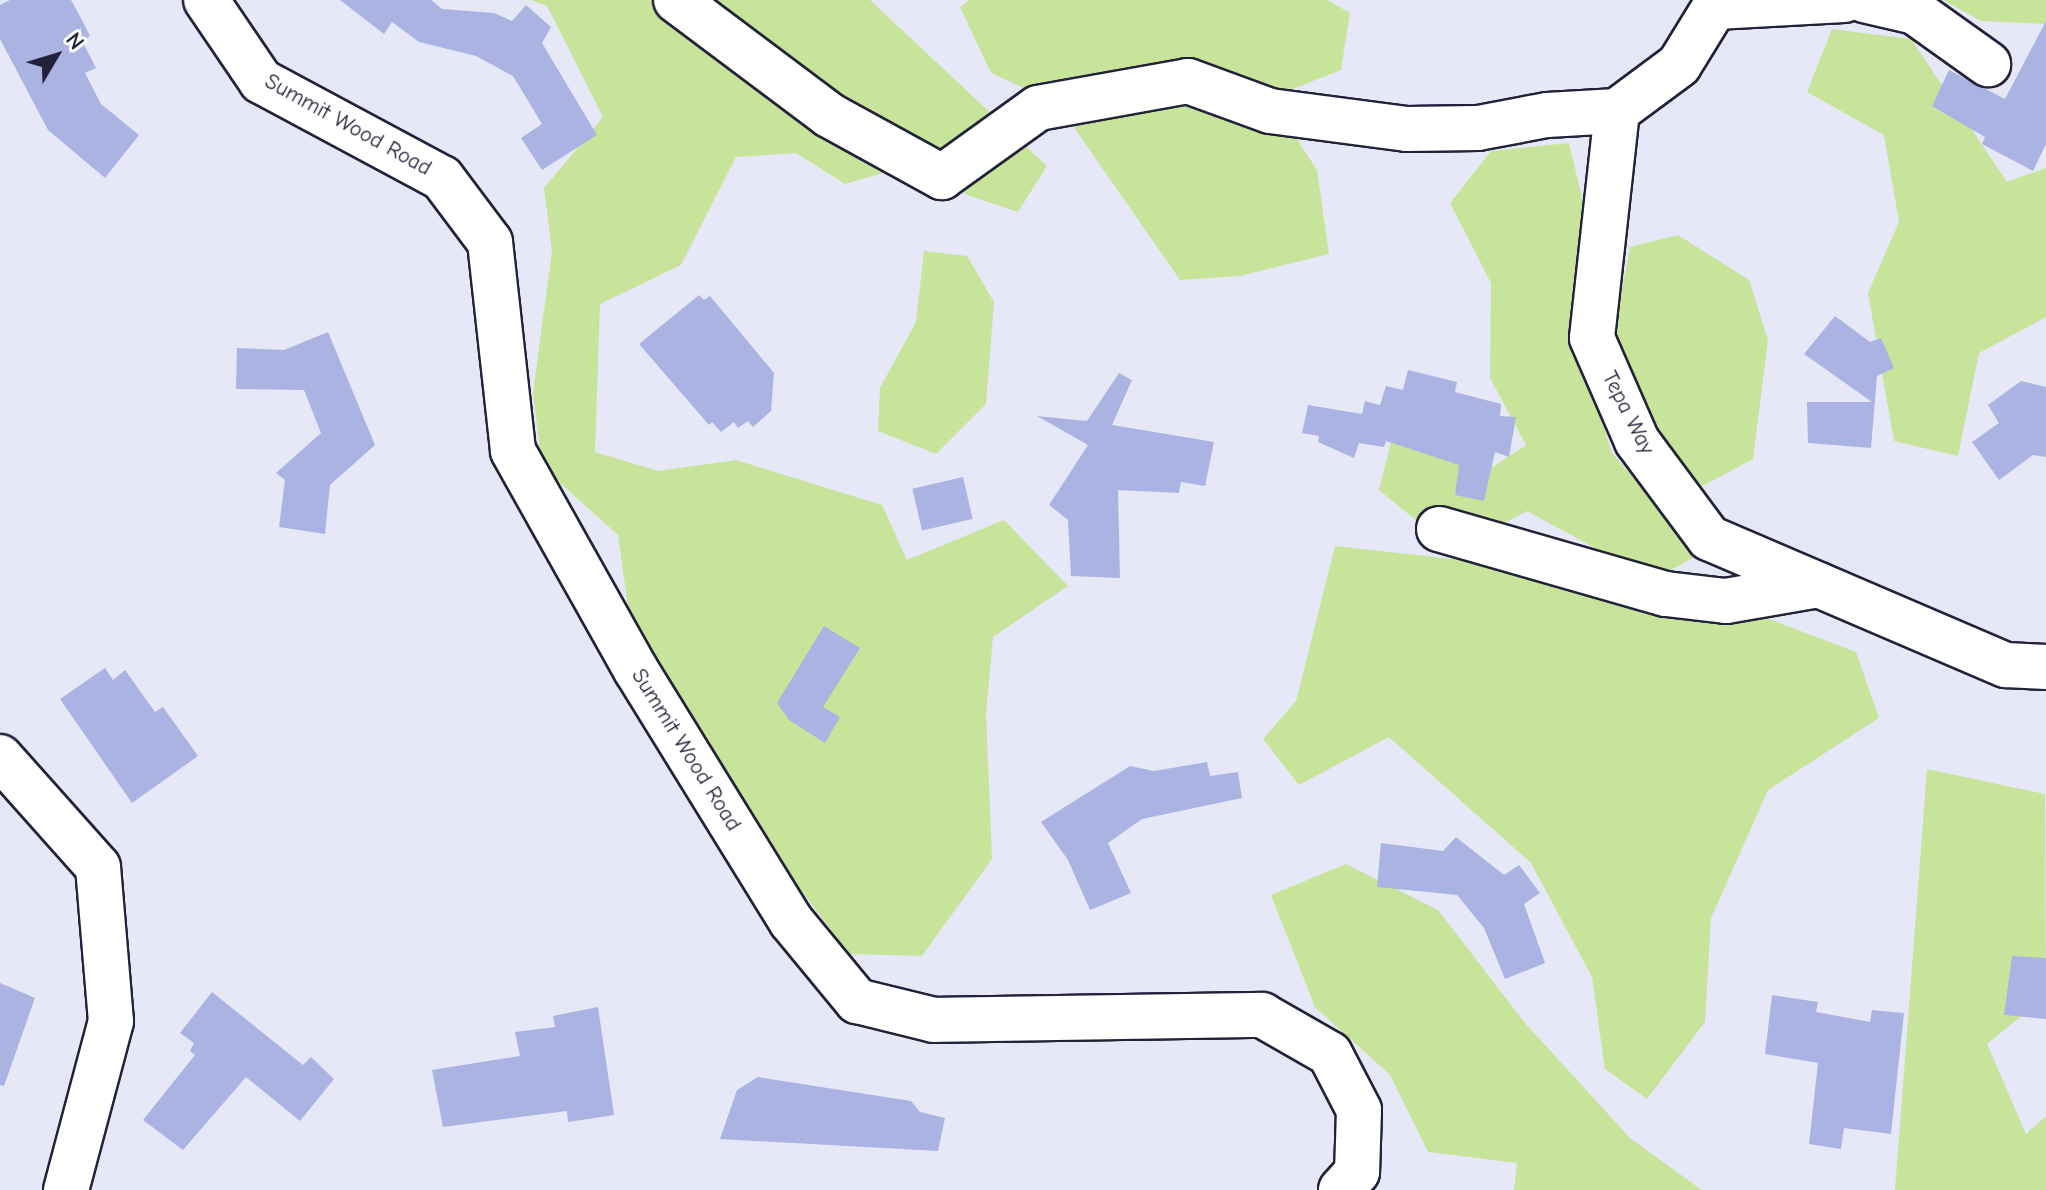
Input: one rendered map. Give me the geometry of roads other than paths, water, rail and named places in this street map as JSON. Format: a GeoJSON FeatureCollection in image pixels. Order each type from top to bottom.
{"type":"FeatureCollection","features":[{"type":"Feature","properties":{"kind":"street","name":"Summit Wood Road"},"geometry":{"type":"LineString","coordinates":[[206,0],[261,81],[442,178],[490,242],[513,451],[636,670],[791,921],[857,1001],[934,1020],[1262,1015],[1330,1054],[1359,1110],[1357,1172],[1341,1190]]}},
{"type":"Feature","properties":{"kind":"street"},"geometry":{"type":"LineString","coordinates":[[676,0],[829,115],[942,177],[1038,108],[1188,81],[1270,111],[1407,129],[1478,128],[1547,115],[1617,111],[1679,65],[1718,3],[1844,0]]}},
{"type":"Feature","properties":{"kind":"street"},"geometry":{"type":"LineString","coordinates":[[1864,0],[1915,12],[1988,64]]}},
{"type":"Feature","properties":{"kind":"street","name":"Tepa Way"},"geometry":{"type":"LineString","coordinates":[[1617,111],[1592,338],[1637,441],[1709,538],[2006,665],[2046,667]]}},
{"type":"Feature","properties":{"kind":"street"},"geometry":{"type":"LineString","coordinates":[[1439,529],[1666,594],[1726,601],[1819,585]]}},
{"type":"Feature","properties":{"kind":"street"},"geometry":{"type":"LineString","coordinates":[[0,757],[98,867],[111,1021],[66,1190]]}}]}
